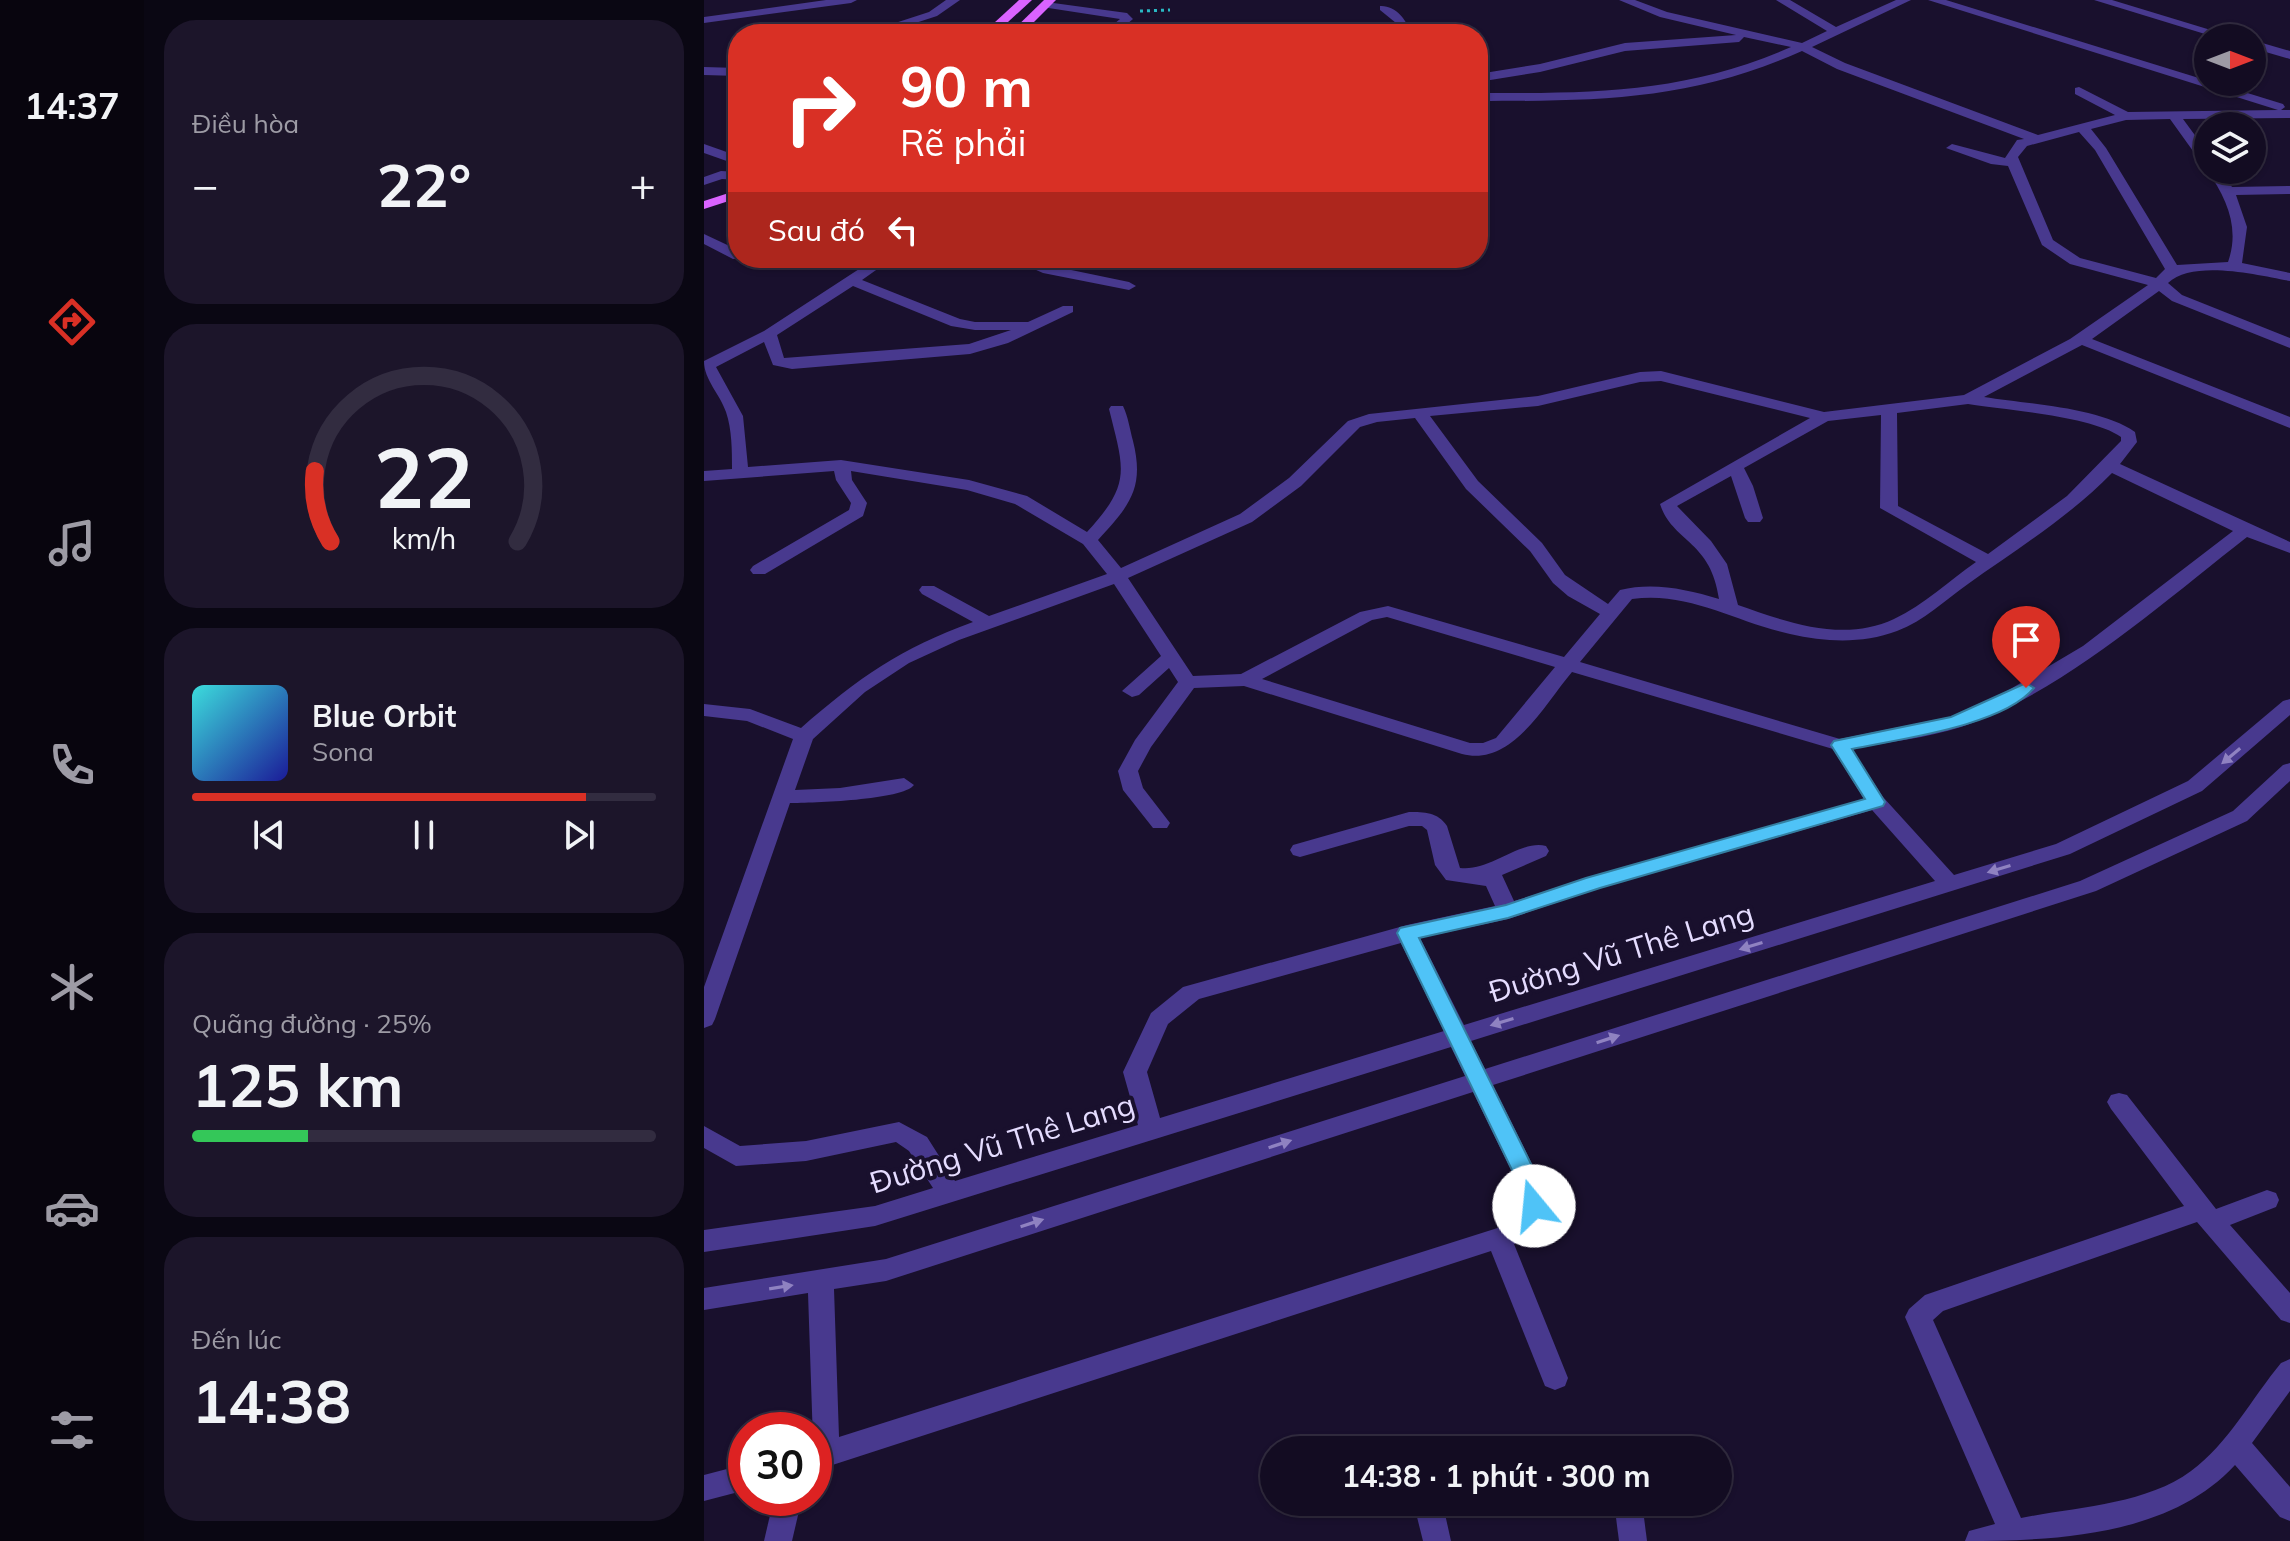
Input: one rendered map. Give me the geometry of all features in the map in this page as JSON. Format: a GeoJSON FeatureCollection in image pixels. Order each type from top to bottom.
{"type":"FeatureCollection","features":[{"type":"Feature","properties":{"kind":"main road"},"geometry":{"type":"LineString","coordinates":[[999,24],[1026,0]]}},
{"type":"Feature","properties":{"kind":"main road"},"geometry":{"type":"LineString","coordinates":[[1025,24],[1048,2]]}},
{"type":"Feature","properties":{"kind":"main road"},"geometry":{"type":"LineString","coordinates":[[704,205],[728,197]]}},
{"type":"Feature","properties":{"kind":"main road"},"geometry":{"type":"LineString","coordinates":[[704,217],[728,210]]}},
{"type":"Feature","properties":{"kind":"street"},"geometry":{"type":"LineString","coordinates":[[704,20],[851,0]]}},
{"type":"Feature","properties":{"kind":"street"},"geometry":{"type":"LineString","coordinates":[[902,24],[933,14],[954,0]]}},
{"type":"Feature","properties":{"kind":"street"},"geometry":{"type":"LineString","coordinates":[[1625,0],[1664,15],[1801,46],[1841,66],[2037,139]]}},
{"type":"Feature","properties":{"kind":"street"},"geometry":{"type":"LineString","coordinates":[[1782,0],[1835,31]]}},
{"type":"Feature","properties":{"kind":"street"},"geometry":{"type":"LineString","coordinates":[[1934,0],[2289,115]]}},
{"type":"Feature","properties":{"kind":"street"},"geometry":{"type":"LineString","coordinates":[[2100,0],[2194,27]]}},
{"type":"Feature","properties":{"kind":"street"},"geometry":{"type":"LineString","coordinates":[[1488,97],[1608,94],[1690,84],[1743,72],[1898,1]]}},
{"type":"Feature","properties":{"kind":"street"},"geometry":{"type":"LineString","coordinates":[[1048,2],[1127,16],[1121,24]]}},
{"type":"Feature","properties":{"kind":"street"},"geometry":{"type":"LineString","coordinates":[[1384,8],[1402,24]]}},
{"type":"Feature","properties":{"kind":"street"},"geometry":{"type":"LineString","coordinates":[[1488,76],[1540,68],[1625,47],[1835,31]]}},
{"type":"Feature","properties":{"kind":"street"},"geometry":{"type":"LineString","coordinates":[[2266,48],[2290,55]]}},
{"type":"Feature","properties":{"kind":"street"},"geometry":{"type":"LineString","coordinates":[[704,71],[728,72]]}},
{"type":"Feature","properties":{"kind":"street"},"geometry":{"type":"LineString","coordinates":[[2079,91],[2126,116]]}},
{"type":"Feature","properties":{"kind":"street"},"geometry":{"type":"LineString","coordinates":[[2173,114],[2194,143]]}},
{"type":"Feature","properties":{"kind":"street"},"geometry":{"type":"LineString","coordinates":[[2289,115],[2126,116],[2022,143],[2011,157],[2047,242],[2053,249],[2075,261],[2160,284],[2177,298],[2290,343]]}},
{"type":"Feature","properties":{"kind":"street"},"geometry":{"type":"LineString","coordinates":[[2082,127],[2100,148],[2173,270]]}},
{"type":"Feature","properties":{"kind":"street"},"geometry":{"type":"LineString","coordinates":[[704,148],[728,157]]}},
{"type":"Feature","properties":{"kind":"street"},"geometry":{"type":"LineString","coordinates":[[1952,148],[1996,161],[2013,162]]}},
{"type":"Feature","properties":{"kind":"street"},"geometry":{"type":"LineString","coordinates":[[704,181],[728,175]]}},
{"type":"Feature","properties":{"kind":"street"},"geometry":{"type":"LineString","coordinates":[[2223,184],[2240,215],[2241,228],[2234,266]]}},
{"type":"Feature","properties":{"kind":"street"},"geometry":{"type":"LineString","coordinates":[[2228,191],[2290,190]]}},
{"type":"Feature","properties":{"kind":"street"},"geometry":{"type":"LineString","coordinates":[[704,238],[728,250]]}},
{"type":"Feature","properties":{"kind":"street"},"geometry":{"type":"LineString","coordinates":[[1968,399],[2080,339],[2160,284],[2173,270],[2234,266],[2290,277]]}},
{"type":"Feature","properties":{"kind":"street"},"geometry":{"type":"LineString","coordinates":[[740,472],[741,429],[734,408],[706,366],[769,334],[869,268]]}},
{"type":"Feature","properties":{"kind":"street"},"geometry":{"type":"LineString","coordinates":[[1043,268],[1129,286]]}},
{"type":"Feature","properties":{"kind":"street"},"geometry":{"type":"LineString","coordinates":[[849,280],[903,299],[956,323],[1033,326]]}},
{"type":"Feature","properties":{"kind":"street"},"geometry":{"type":"LineString","coordinates":[[769,334],[778,362],[792,364],[970,349],[1003,340],[1068,309]]}},
{"type":"Feature","properties":{"kind":"street"},"geometry":{"type":"LineString","coordinates":[[2080,339],[2290,423]]}},
{"type":"Feature","properties":{"kind":"street"},"geometry":{"type":"LineString","coordinates":[[704,1019],[804,736],[858,688],[902,659],[988,623],[1118,576],[1246,518],[1295,482],[1354,424],[1375,417],[1538,401],[1640,377],[1661,376],[1824,417]]}},
{"type":"Feature","properties":{"kind":"street"},"geometry":{"type":"LineString","coordinates":[[1188,682],[1245,680],[1469,749],[1486,750],[1503,742],[1626,594],[1645,589],[1670,592],[1812,633],[1858,636],[1902,622],[1988,561],[2111,466],[2129,442],[2129,435],[2119,428],[2088,419],[1968,399],[1824,417],[1668,504],[1671,513],[1718,560],[1726,577],[1729,609]]}},
{"type":"Feature","properties":{"kind":"street"},"geometry":{"type":"LineString","coordinates":[[1889,408],[1889,508],[1988,561]]}},
{"type":"Feature","properties":{"kind":"street"},"geometry":{"type":"LineString","coordinates":[[1089,540],[1123,504],[1131,485],[1131,467],[1117,409]]}},
{"type":"Feature","properties":{"kind":"street"},"geometry":{"type":"LineString","coordinates":[[1419,412],[1472,485],[1536,547],[1559,579],[1574,592],[1609,612]]}},
{"type":"Feature","properties":{"kind":"street"},"geometry":{"type":"LineString","coordinates":[[759,570],[857,512],[859,503],[844,480],[841,465]]}},
{"type":"Feature","properties":{"kind":"street"},"geometry":{"type":"LineString","coordinates":[[704,476],[841,465],[969,485],[1021,500],[1089,540],[1118,576],[1188,682]]}},
{"type":"Feature","properties":{"kind":"street"},"geometry":{"type":"LineString","coordinates":[[2111,466],[2290,548]]}},
{"type":"Feature","properties":{"kind":"street"},"geometry":{"type":"LineString","coordinates":[[1735,467],[1745,486],[1754,518]]}},
{"type":"Feature","properties":{"kind":"street"},"geometry":{"type":"LineString","coordinates":[[1245,680],[1366,616],[1388,611],[1840,745],[1955,722],[2004,701],[2090,650],[2245,530]]}},
{"type":"Feature","properties":{"kind":"street"},"geometry":{"type":"LineString","coordinates":[[928,590],[988,623]]}},
{"type":"Feature","properties":{"kind":"street"},"geometry":{"type":"LineString","coordinates":[[1132,691],[1171,657]]}},
{"type":"Feature","properties":{"kind":"street"},"geometry":{"type":"LineString","coordinates":[[1160,823],[1133,790],[1128,771],[1142,745],[1188,682]]}},
{"type":"Feature","properties":{"kind":"street","name":"Đường Vũ Thê Lang"},"geometry":{"type":"LineString","coordinates":[[704,1241],[875,1216],[2063,849],[2195,786],[2290,705]]}},
{"type":"Feature","properties":{"kind":"street"},"geometry":{"type":"LineString","coordinates":[[704,710],[750,715],[804,736]]}},
{"type":"Feature","properties":{"kind":"street"},"geometry":{"type":"LineString","coordinates":[[1840,745],[1876,802],[1950,884]]}},
{"type":"Feature","properties":{"kind":"street"},"geometry":{"type":"LineString","coordinates":[[704,1299],[886,1270],[2088,886],[2240,816],[2290,770]]}},
{"type":"Feature","properties":{"kind":"street"},"geometry":{"type":"LineString","coordinates":[[783,797],[840,795],[904,785]]}},
{"type":"Feature","properties":{"kind":"street"},"geometry":{"type":"LineString","coordinates":[[1152,1131],[1135,1072],[1159,1019],[1191,993],[1407,933],[1508,911],[1593,883],[1876,802]]}},
{"type":"Feature","properties":{"kind":"street"},"geometry":{"type":"LineString","coordinates":[[1300,850],[1409,819],[1426,819],[1437,826],[1446,865],[1453,875],[1494,880],[1508,911]]}},
{"type":"Feature","properties":{"kind":"street"},"geometry":{"type":"LineString","coordinates":[[1481,876],[1539,851]]}},
{"type":"Feature","properties":{"kind":"street"},"geometry":{"type":"LineString","coordinates":[[832,1452],[1516,1233],[1534,1206],[1525,1174],[1407,933]]}},
{"type":"Feature","properties":{"kind":"street"},"geometry":{"type":"LineString","coordinates":[[2119,1102],[2207,1216],[2290,1312]]}},
{"type":"Feature","properties":{"kind":"street"},"geometry":{"type":"LineString","coordinates":[[704,1136],[736,1156],[806,1151],[899,1132],[918,1144],[949,1193]]}},
{"type":"Feature","properties":{"kind":"street"},"geometry":{"type":"LineString","coordinates":[[2012,1531],[1918,1317],[1934,1303],[2207,1216],[2267,1200]]}},
{"type":"Feature","properties":{"kind":"street"},"geometry":{"type":"LineString","coordinates":[[1499,1239],[1555,1378]]}},
{"type":"Feature","properties":{"kind":"street"},"geometry":{"type":"LineString","coordinates":[[820,1412],[821,1281]]}},
{"type":"Feature","properties":{"kind":"street"},"geometry":{"type":"LineString","coordinates":[[1979,1541],[2012,1531],[2170,1498],[2200,1481],[2235,1444],[2290,1371]]}},
{"type":"Feature","properties":{"kind":"street"},"geometry":{"type":"LineString","coordinates":[[2235,1444],[2290,1508]]}},
{"type":"Feature","properties":{"kind":"street"},"geometry":{"type":"LineString","coordinates":[[704,1488],[728,1482]]}},
{"type":"Feature","properties":{"kind":"street"},"geometry":{"type":"LineString","coordinates":[[778,1541],[784,1516]]}},
{"type":"Feature","properties":{"kind":"street"},"geometry":{"type":"LineString","coordinates":[[1431,1516],[1437,1541]]}},
{"type":"Feature","properties":{"kind":"street"},"geometry":{"type":"LineString","coordinates":[[1630,1516],[1633,1541]]}},
{"type":"Feature","properties":{"kind":"route"},"geometry":{"type":"LineString","coordinates":[[1534,1206],[1525,1174],[1407,933],[1508,911],[1593,883],[1876,802],[1840,745],[1955,722],[2026,688]]}}]}
